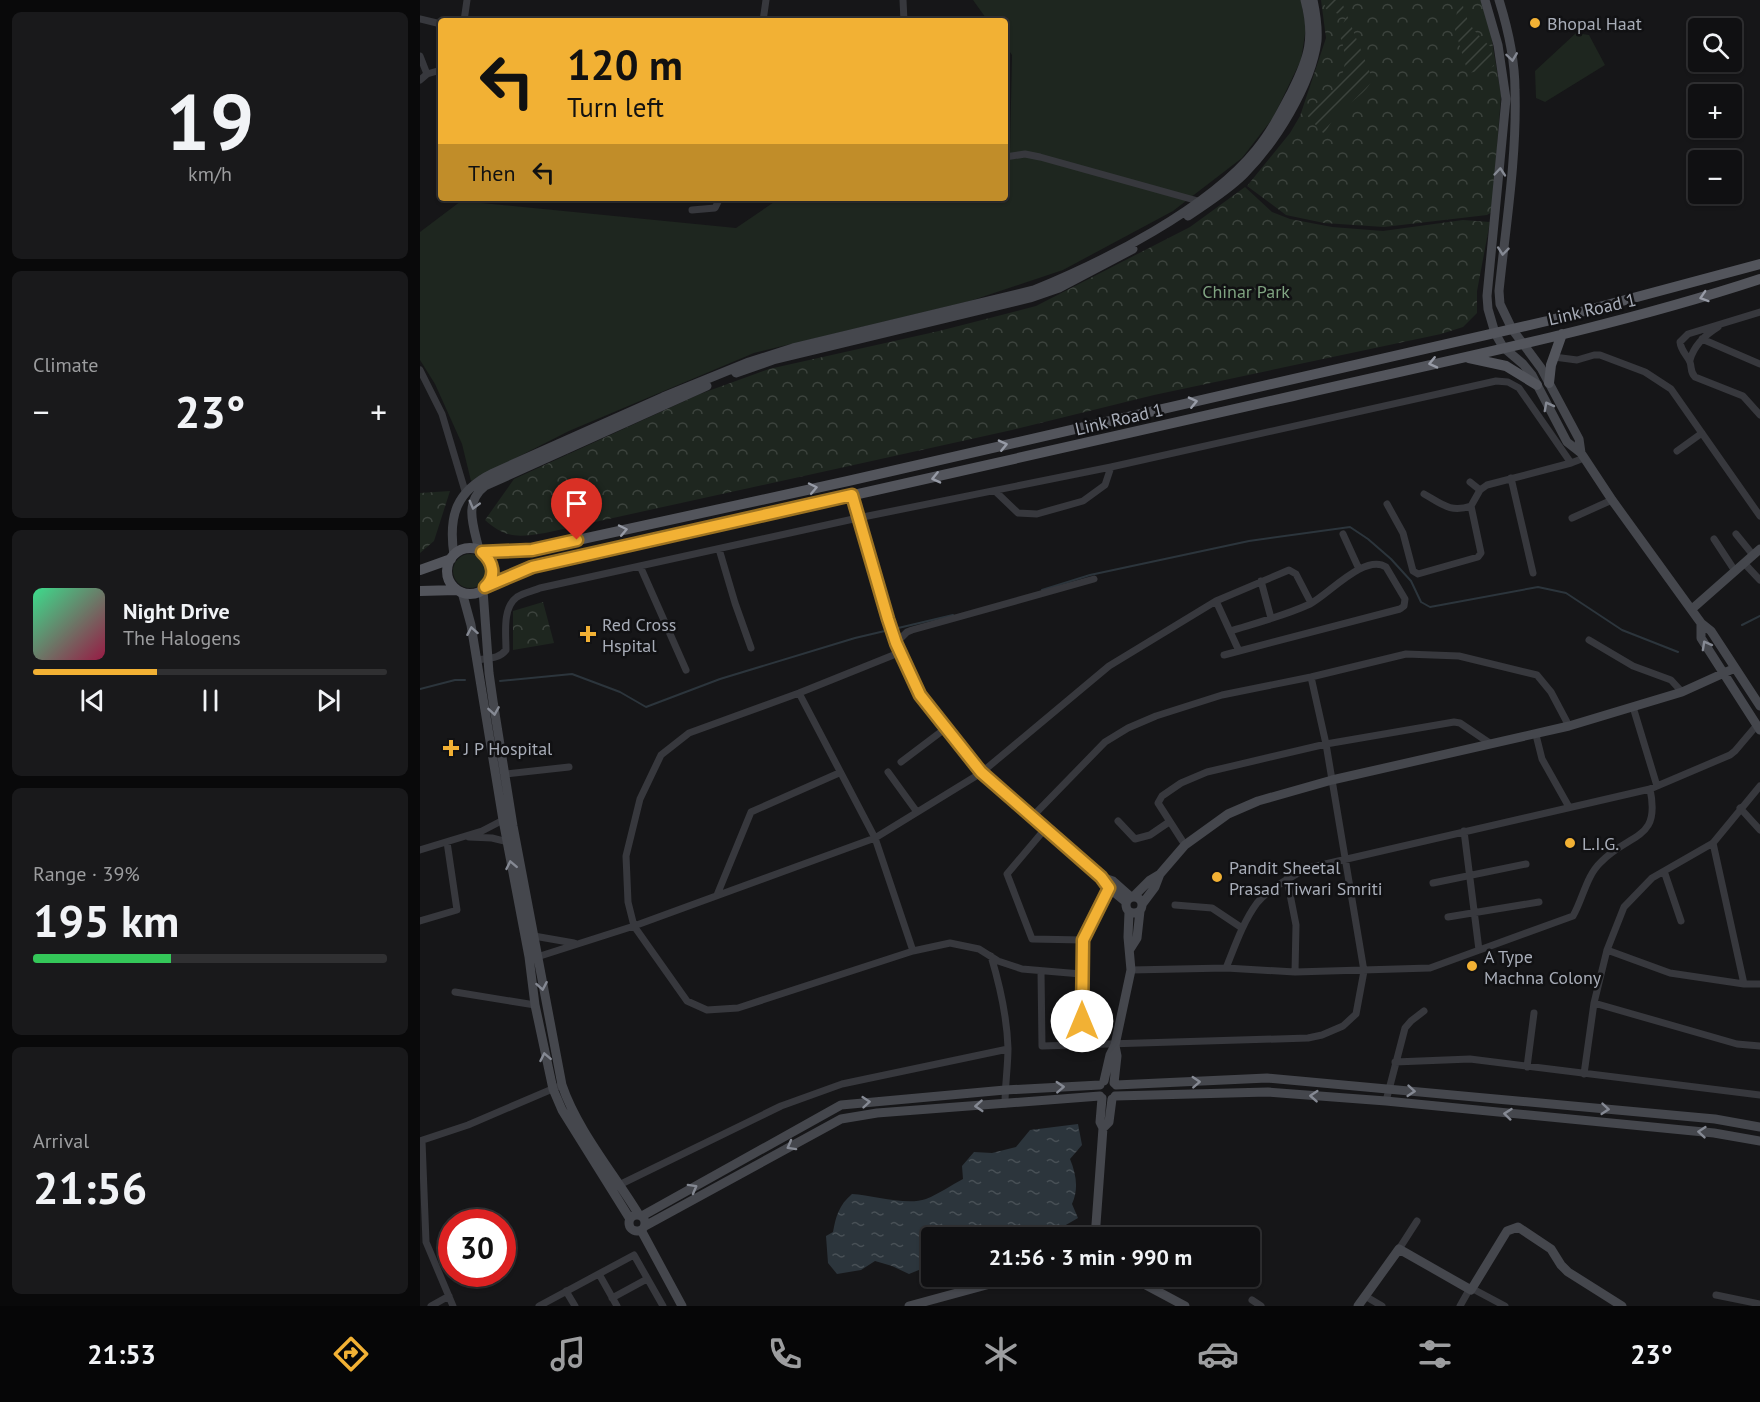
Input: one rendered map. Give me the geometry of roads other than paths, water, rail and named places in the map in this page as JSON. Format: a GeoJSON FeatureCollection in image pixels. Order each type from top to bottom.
{"type":"FeatureCollection","features":[{"type":"Feature","properties":{"kind":"main road","name":"Link Road 1"},"geometry":{"type":"LineString","coordinates":[[420,570],[465,549],[532,550],[860,478],[1601,308],[1760,264]]}},
{"type":"Feature","properties":{"kind":"main road","name":"Link Road 1"},"geometry":{"type":"LineString","coordinates":[[420,591],[475,593],[532,567],[1562,334],[1679,305],[1760,279]]}},
{"type":"Feature","properties":{"kind":"main road"},"geometry":{"type":"LineString","coordinates":[[1549,383],[1554,357],[1562,334]]}},
{"type":"Feature","properties":{"kind":"main road"},"geometry":{"type":"LineString","coordinates":[[1463,356],[1506,366],[1537,385]]}},
{"type":"Feature","properties":{"kind":"main road"},"geometry":{"type":"LineString","coordinates":[[480,551],[489,558],[493,575],[484,589]]}},
{"type":"Feature","properties":{"kind":"main road"},"geometry":{"type":"LineString","coordinates":[[452,557],[446,574],[451,584],[460,591]]}},
{"type":"Feature","properties":{"kind":"street"},"geometry":{"type":"LineString","coordinates":[[464,18],[467,0]]}},
{"type":"Feature","properties":{"kind":"street"},"geometry":{"type":"LineString","coordinates":[[763,18],[766,0]]}},
{"type":"Feature","properties":{"kind":"street"},"geometry":{"type":"LineString","coordinates":[[903,0],[904,18]]}},
{"type":"Feature","properties":{"kind":"street"},"geometry":{"type":"LineString","coordinates":[[452,557],[453,519],[465,491],[474,483],[493,473],[663,397],[749,362],[793,348],[1034,290],[1068,276],[1168,223],[1232,175],[1256,151],[1276,122],[1301,73],[1308,52],[1311,29],[1305,0]]}},
{"type":"Feature","properties":{"kind":"street"},"geometry":{"type":"LineString","coordinates":[[480,551],[472,519],[472,505],[479,491],[497,479],[763,363],[1045,294],[1166,231],[1243,175],[1264,152],[1282,125],[1304,83],[1315,49],[1317,26],[1313,0]]}},
{"type":"Feature","properties":{"kind":"street"},"geometry":{"type":"LineString","coordinates":[[1485,0],[1500,53],[1506,99],[1487,296],[1495,333],[1503,347],[1527,368],[1567,442],[1582,455],[1701,623],[1711,631],[1760,706]]}},
{"type":"Feature","properties":{"kind":"street"},"geometry":{"type":"LineString","coordinates":[[1499,0],[1510,45],[1515,88],[1512,171],[1499,291],[1500,304],[1520,343],[1533,357],[1549,383],[1579,439],[1582,455]]}},
{"type":"Feature","properties":{"kind":"street"},"geometry":{"type":"LineString","coordinates":[[420,19],[438,23]]}},
{"type":"Feature","properties":{"kind":"street"},"geometry":{"type":"LineString","coordinates":[[420,56],[427,74]]}},
{"type":"Feature","properties":{"kind":"street"},"geometry":{"type":"LineString","coordinates":[[420,80],[427,74],[438,71]]}},
{"type":"Feature","properties":{"kind":"street"},"geometry":{"type":"LineString","coordinates":[[1008,157],[1025,154],[1040,157],[1198,201]]}},
{"type":"Feature","properties":{"kind":"street"},"geometry":{"type":"LineString","coordinates":[[692,210],[715,208],[718,201]]}},
{"type":"Feature","properties":{"kind":"street"},"geometry":{"type":"LineString","coordinates":[[1690,360],[1681,348],[1682,338],[1688,334],[1760,312]]}},
{"type":"Feature","properties":{"kind":"street"},"geometry":{"type":"LineString","coordinates":[[1727,322],[1702,339],[1692,353],[1690,360],[1692,374],[1743,396],[1760,415]]}},
{"type":"Feature","properties":{"kind":"street"},"geometry":{"type":"LineString","coordinates":[[1702,339],[1760,364]]}},
{"type":"Feature","properties":{"kind":"street"},"geometry":{"type":"LineString","coordinates":[[1554,357],[1577,360],[1594,355],[1600,356],[1645,372],[1671,389],[1760,516]]}},
{"type":"Feature","properties":{"kind":"street"},"geometry":{"type":"LineString","coordinates":[[420,370],[442,414],[465,491]]}},
{"type":"Feature","properties":{"kind":"street"},"geometry":{"type":"LineString","coordinates":[[477,660],[503,654],[506,650],[507,613],[517,597],[540,588],[858,518],[1111,467],[1496,381],[1508,382],[1519,388],[1571,463]]}},
{"type":"Feature","properties":{"kind":"street"},"geometry":{"type":"LineString","coordinates":[[1677,451],[1702,433]]}},
{"type":"Feature","properties":{"kind":"street"},"geometry":{"type":"LineString","coordinates":[[1424,494],[1451,509],[1460,510],[1471,506],[1480,490],[1486,485],[1571,463],[1582,455]]}},
{"type":"Feature","properties":{"kind":"street"},"geometry":{"type":"LineString","coordinates":[[995,491],[1018,513],[1037,514],[1083,501],[1105,485],[1111,467]]}},
{"type":"Feature","properties":{"kind":"street"},"geometry":{"type":"LineString","coordinates":[[1511,478],[1533,573]]}},
{"type":"Feature","properties":{"kind":"street"},"geometry":{"type":"LineString","coordinates":[[1470,482],[1480,490]]}},
{"type":"Feature","properties":{"kind":"street"},"geometry":{"type":"LineString","coordinates":[[852,495],[888,619],[920,695],[981,772],[1130,902],[1135,913],[1155,887],[1160,874]]}},
{"type":"Feature","properties":{"kind":"street"},"geometry":{"type":"LineString","coordinates":[[1572,518],[1612,500]]}},
{"type":"Feature","properties":{"kind":"street"},"geometry":{"type":"LineString","coordinates":[[1387,504],[1403,533],[1413,571],[1418,574],[1478,557],[1480,547],[1471,506]]}},
{"type":"Feature","properties":{"kind":"street"},"geometry":{"type":"LineString","coordinates":[[1343,534],[1359,569]]}},
{"type":"Feature","properties":{"kind":"street"},"geometry":{"type":"LineString","coordinates":[[1692,609],[1756,552],[1736,534]]}},
{"type":"Feature","properties":{"kind":"street"},"geometry":{"type":"LineString","coordinates":[[1714,539],[1735,571]]}},
{"type":"Feature","properties":{"kind":"street"},"geometry":{"type":"LineString","coordinates":[[719,549],[751,648]]}},
{"type":"Feature","properties":{"kind":"street"},"geometry":{"type":"LineString","coordinates":[[1744,563],[1760,580]]}},
{"type":"Feature","properties":{"kind":"street"},"geometry":{"type":"LineString","coordinates":[[1224,655],[1404,606],[1405,599],[1386,567],[1382,564],[1374,565],[1359,569],[1311,603],[1230,631]]}},
{"type":"Feature","properties":{"kind":"street"},"geometry":{"type":"LineString","coordinates":[[640,566],[686,670]]}},
{"type":"Feature","properties":{"kind":"street"},"geometry":{"type":"LineString","coordinates":[[537,957],[634,926],[875,838],[981,772],[1109,666],[1216,601],[1289,570],[1293,571],[1311,603]]}},
{"type":"Feature","properties":{"kind":"street"},"geometry":{"type":"LineString","coordinates":[[1082,974],[1022,969],[998,961],[979,949],[950,943],[913,951],[738,1008],[707,1010],[687,1000],[634,926],[628,902],[626,856],[640,799],[661,756],[689,732],[798,693],[897,645],[907,632],[912,630],[1094,579]]}},
{"type":"Feature","properties":{"kind":"street"},"geometry":{"type":"LineString","coordinates":[[1262,581],[1271,618]]}},
{"type":"Feature","properties":{"kind":"street"},"geometry":{"type":"LineString","coordinates":[[484,589],[488,658],[512,815],[512,843],[535,1005],[562,1110],[639,1221]]}},
{"type":"Feature","properties":{"kind":"street"},"geometry":{"type":"LineString","coordinates":[[460,591],[471,625],[503,820],[512,843],[534,936],[557,1087],[619,1185],[682,1306]]}},
{"type":"Feature","properties":{"kind":"street"},"geometry":{"type":"LineString","coordinates":[[1216,601],[1239,651]]}},
{"type":"Feature","properties":{"kind":"street"},"geometry":{"type":"LineString","coordinates":[[1226,968],[1242,928],[1258,903],[1287,879],[1308,868],[1654,787],[1735,752],[1758,727],[1701,638],[1701,623]]}},
{"type":"Feature","properties":{"kind":"street"},"geometry":{"type":"LineString","coordinates":[[1588,640],[1633,666],[1671,680],[1682,692]]}},
{"type":"Feature","properties":{"kind":"street"},"geometry":{"type":"LineString","coordinates":[[1032,817],[1105,742],[1128,728],[1156,716],[1222,695],[1406,654],[1459,656],[1537,675],[1551,692],[1569,726]]}},
{"type":"Feature","properties":{"kind":"street"},"geometry":{"type":"LineString","coordinates":[[1107,1098],[1098,1091],[1115,1045],[1131,970],[1128,937],[1130,902],[1150,880],[1160,874],[1185,845],[1228,814],[1258,801],[1332,780],[1569,726],[1682,692],[1735,668]]}},
{"type":"Feature","properties":{"kind":"street"},"geometry":{"type":"LineString","coordinates":[[1041,971],[1042,1046],[1308,1038],[1343,1026],[1356,1014],[1364,971],[1326,744],[1311,677]]}},
{"type":"Feature","properties":{"kind":"street"},"geometry":{"type":"LineString","coordinates":[[798,693],[875,838],[913,951]]}},
{"type":"Feature","properties":{"kind":"street"},"geometry":{"type":"LineString","coordinates":[[1131,970],[1226,968],[1295,972],[1430,968],[1575,915],[1584,889],[1601,861],[1650,824],[1654,810],[1654,787],[1633,707]]}},
{"type":"Feature","properties":{"kind":"street"},"geometry":{"type":"LineString","coordinates":[[1185,845],[1158,803],[1162,796],[1181,783],[1207,772],[1326,744],[1454,722],[1460,723],[1491,744]]}},
{"type":"Feature","properties":{"kind":"street"},"geometry":{"type":"LineString","coordinates":[[901,762],[946,728]]}},
{"type":"Feature","properties":{"kind":"street"},"geometry":{"type":"LineString","coordinates":[[1536,735],[1542,759],[1569,807]]}},
{"type":"Feature","properties":{"kind":"street"},"geometry":{"type":"LineString","coordinates":[[505,774],[569,767]]}},
{"type":"Feature","properties":{"kind":"street"},"geometry":{"type":"LineString","coordinates":[[888,772],[917,812]]}},
{"type":"Feature","properties":{"kind":"street"},"geometry":{"type":"LineString","coordinates":[[717,895],[751,812],[839,773]]}},
{"type":"Feature","properties":{"kind":"street"},"geometry":{"type":"LineString","coordinates":[[1584,1074],[1594,1004],[1607,950],[1624,907],[1652,878],[1713,843],[1760,786]]}},
{"type":"Feature","properties":{"kind":"street"},"geometry":{"type":"LineString","coordinates":[[1740,808],[1760,830]]}},
{"type":"Feature","properties":{"kind":"street"},"geometry":{"type":"LineString","coordinates":[[420,850],[488,829],[512,815]]}},
{"type":"Feature","properties":{"kind":"street"},"geometry":{"type":"LineString","coordinates":[[1118,821],[1135,839],[1150,835],[1169,822]]}},
{"type":"Feature","properties":{"kind":"street"},"geometry":{"type":"LineString","coordinates":[[1045,829],[1007,874],[1032,939],[1083,940]]}},
{"type":"Feature","properties":{"kind":"street"},"geometry":{"type":"LineString","coordinates":[[1464,831],[1479,950]]}},
{"type":"Feature","properties":{"kind":"street"},"geometry":{"type":"LineString","coordinates":[[464,837],[492,838],[512,843]]}},
{"type":"Feature","properties":{"kind":"street"},"geometry":{"type":"LineString","coordinates":[[420,921],[457,910],[447,842]]}},
{"type":"Feature","properties":{"kind":"street"},"geometry":{"type":"LineString","coordinates":[[1713,843],[1744,984]]}},
{"type":"Feature","properties":{"kind":"street"},"geometry":{"type":"LineString","coordinates":[[1432,883],[1527,864]]}},
{"type":"Feature","properties":{"kind":"street"},"geometry":{"type":"LineString","coordinates":[[1664,871],[1681,921]]}},
{"type":"Feature","properties":{"kind":"street"},"geometry":{"type":"LineString","coordinates":[[1287,879],[1296,925],[1295,972]]}},
{"type":"Feature","properties":{"kind":"street"},"geometry":{"type":"LineString","coordinates":[[1082,1045],[1083,940],[1111,885]]}},
{"type":"Feature","properties":{"kind":"street"},"geometry":{"type":"LineString","coordinates":[[1130,902],[1140,898],[1141,907],[1137,938],[1130,949]]}},
{"type":"Feature","properties":{"kind":"street"},"geometry":{"type":"LineString","coordinates":[[1448,917],[1539,902]]}},
{"type":"Feature","properties":{"kind":"street"},"geometry":{"type":"LineString","coordinates":[[1175,905],[1212,908],[1242,928]]}},
{"type":"Feature","properties":{"kind":"street"},"geometry":{"type":"LineString","coordinates":[[534,936],[577,943]]}},
{"type":"Feature","properties":{"kind":"street"},"geometry":{"type":"LineString","coordinates":[[1607,950],[1670,973],[1744,984],[1760,984]]}},
{"type":"Feature","properties":{"kind":"street"},"geometry":{"type":"LineString","coordinates":[[990,956],[1000,984],[1005,1019],[1008,1049],[1005,1104]]}},
{"type":"Feature","properties":{"kind":"street"},"geometry":{"type":"LineString","coordinates":[[455,992],[535,1005]]}},
{"type":"Feature","properties":{"kind":"street"},"geometry":{"type":"LineString","coordinates":[[1594,1004],[1737,1044],[1760,1046]]}},
{"type":"Feature","properties":{"kind":"street"},"geometry":{"type":"LineString","coordinates":[[1386,1101],[1405,1028],[1424,1011]]}},
{"type":"Feature","properties":{"kind":"street"},"geometry":{"type":"LineString","coordinates":[[1527,1067],[1534,1013]]}},
{"type":"Feature","properties":{"kind":"street"},"geometry":{"type":"LineString","coordinates":[[1096,1227],[1103,1128],[1100,1122],[1107,1098],[1117,1092],[1115,1045]]}},
{"type":"Feature","properties":{"kind":"street"},"geometry":{"type":"LineString","coordinates":[[619,1185],[781,1106],[842,1084],[1008,1049]]}},
{"type":"Feature","properties":{"kind":"street"},"geometry":{"type":"LineString","coordinates":[[1395,1062],[1470,1059],[1760,1095]]}},
{"type":"Feature","properties":{"kind":"street"},"geometry":{"type":"LineString","coordinates":[[639,1221],[841,1105],[1110,1081],[1115,1084],[1164,1084],[1267,1078],[1655,1113],[1715,1119],[1760,1127]]}},
{"type":"Feature","properties":{"kind":"street"},"geometry":{"type":"LineString","coordinates":[[1164,1084],[1164,1095]]}},
{"type":"Feature","properties":{"kind":"street"},"geometry":{"type":"LineString","coordinates":[[453,1306],[423,1239],[421,1141],[468,1125],[557,1087]]}},
{"type":"Feature","properties":{"kind":"street"},"geometry":{"type":"LineString","coordinates":[[639,1221],[841,1119],[877,1113],[1107,1098],[1268,1092],[1654,1127],[1760,1141]]}},
{"type":"Feature","properties":{"kind":"street"},"geometry":{"type":"LineString","coordinates":[[1654,1127],[1655,1113]]}},
{"type":"Feature","properties":{"kind":"street"},"geometry":{"type":"LineString","coordinates":[[1741,1137],[1745,1124]]}},
{"type":"Feature","properties":{"kind":"street"},"geometry":{"type":"LineString","coordinates":[[1358,1306],[1418,1221]]}},
{"type":"Feature","properties":{"kind":"street"},"geometry":{"type":"LineString","coordinates":[[1460,1306],[1507,1231],[1518,1227],[1551,1249],[1568,1272],[1622,1306]]}},
{"type":"Feature","properties":{"kind":"street"},"geometry":{"type":"LineString","coordinates":[[1399,1249],[1471,1290],[1505,1306]]}},
{"type":"Feature","properties":{"kind":"street"},"geometry":{"type":"LineString","coordinates":[[539,1306],[634,1255],[663,1306]]}},
{"type":"Feature","properties":{"kind":"street"},"geometry":{"type":"LineString","coordinates":[[599,1274],[617,1306]]}},
{"type":"Feature","properties":{"kind":"street"},"geometry":{"type":"LineString","coordinates":[[612,1298],[647,1279]]}},
{"type":"Feature","properties":{"kind":"street"},"geometry":{"type":"LineString","coordinates":[[909,1306],[979,1287]]}},
{"type":"Feature","properties":{"kind":"street"},"geometry":{"type":"LineString","coordinates":[[1150,1287],[1185,1306]]}},
{"type":"Feature","properties":{"kind":"street"},"geometry":{"type":"LineString","coordinates":[[566,1291],[575,1306]]}},
{"type":"Feature","properties":{"kind":"street"},"geometry":{"type":"LineString","coordinates":[[1716,1295],[1760,1304]]}},
{"type":"Feature","properties":{"kind":"street"},"geometry":{"type":"LineString","coordinates":[[430,1306],[449,1296]]}},
{"type":"Feature","properties":{"kind":"street"},"geometry":{"type":"LineString","coordinates":[[1365,1296],[1382,1306]]}},
{"type":"Feature","properties":{"kind":"street"},"geometry":{"type":"LineString","coordinates":[[1252,1300],[1261,1306]]}},
{"type":"Feature","properties":{"kind":"water"},"geometry":{"type":"Polygon","coordinates":[[[1078,1124],[1082,1145],[1070,1159],[1076,1181],[1072,1204],[1078,1218],[1062,1227],[921,1227],[921,1269],[909,1274],[875,1261],[861,1270],[837,1274],[828,1263],[826,1236],[833,1232],[839,1211],[852,1194],[899,1201],[926,1199],[963,1179],[962,1166],[974,1152],[992,1153],[1016,1147],[1030,1130],[1078,1124]]]}},
{"type":"Feature","properties":{"kind":"waterway"},"geometry":{"type":"LineString","coordinates":[[1042,590],[1090,575],[1249,541],[1350,527],[1391,559],[1411,581],[1421,602],[1430,607],[1538,587],[1566,593],[1622,630],[1678,652]]}},
{"type":"Feature","properties":{"kind":"waterway"},"geometry":{"type":"LineString","coordinates":[[894,629],[953,615]]}},
{"type":"Feature","properties":{"kind":"waterway"},"geometry":{"type":"LineString","coordinates":[[1742,625],[1760,616]]}},
{"type":"Feature","properties":{"kind":"waterway"},"geometry":{"type":"LineString","coordinates":[[500,681],[572,674],[620,692],[646,707],[720,679],[889,630]]}},
{"type":"Feature","properties":{"kind":"waterway"},"geometry":{"type":"LineString","coordinates":[[420,689],[455,680],[465,680]]}},
{"type":"Feature","properties":{"kind":"place","name":"Bhopal Haat"},"geometry":{"type":"Point","coordinates":[1535,23]}},
{"type":"Feature","properties":{"kind":"place","name":"Red Cross Hspital"},"geometry":{"type":"Point","coordinates":[588,634]}},
{"type":"Feature","properties":{"kind":"place","name":"J P Hospital"},"geometry":{"type":"Point","coordinates":[451,748]}},
{"type":"Feature","properties":{"kind":"place","name":"L.I.G."},"geometry":{"type":"Point","coordinates":[1570,843]}},
{"type":"Feature","properties":{"kind":"place","name":"Pandit Sheetal Prasad Tiwari Smriti"},"geometry":{"type":"Point","coordinates":[1217,877]}},
{"type":"Feature","properties":{"kind":"place","name":"A Type Machna Colony"},"geometry":{"type":"Point","coordinates":[1472,966]}},
{"type":"Feature","properties":{"kind":"park label","name":"Chinar Park"},"geometry":{"type":"Point","coordinates":[1246,291]}}]}
